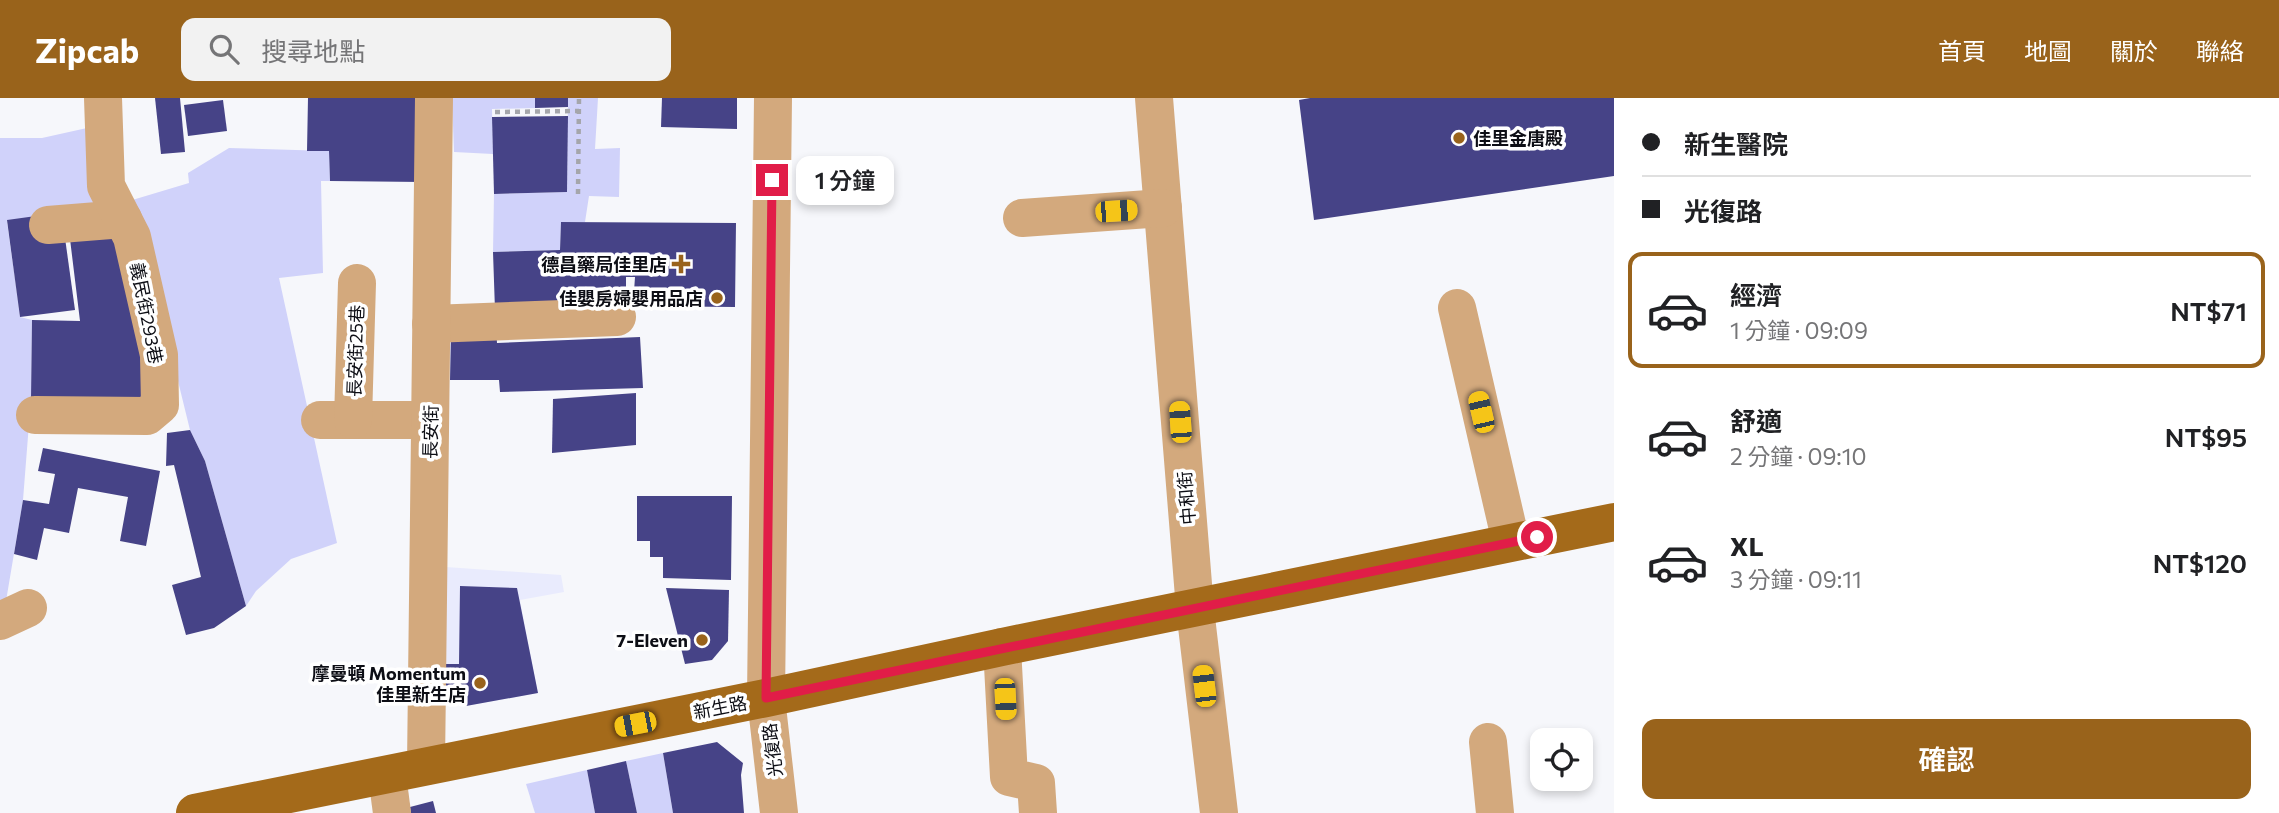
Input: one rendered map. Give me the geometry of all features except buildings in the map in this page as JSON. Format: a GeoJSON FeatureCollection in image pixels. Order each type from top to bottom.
{"type":"FeatureCollection","features":[{"type":"Feature","properties":{"kind":"main road","name":"新生路"},"geometry":{"type":"LineString","coordinates":[[195,813],[1614,522]]}},
{"type":"Feature","properties":{"kind":"street","name":"義民街293巷"},"geometry":{"type":"LineString","coordinates":[[35,415],[146,416],[160,405],[159,355],[132,237],[106,186],[103,98]]}},
{"type":"Feature","properties":{"kind":"street","name":"長安街"},"geometry":{"type":"LineString","coordinates":[[426,766],[434,98]]}},
{"type":"Feature","properties":{"kind":"street","name":"光復路"},"geometry":{"type":"LineString","coordinates":[[773,98],[766,698],[779,813]]}},
{"type":"Feature","properties":{"kind":"street","name":"中和街"},"geometry":{"type":"LineString","coordinates":[[1154,98],[1195,609],[1219,813]]}},
{"type":"Feature","properties":{"kind":"street"},"geometry":{"type":"LineString","coordinates":[[1022,218],[1163,208]]}},
{"type":"Feature","properties":{"kind":"street"},"geometry":{"type":"LineString","coordinates":[[48,225],[122,219]]}},
{"type":"Feature","properties":{"kind":"street","name":"長安街25巷"},"geometry":{"type":"LineString","coordinates":[[357,283],[337,420],[430,420]]}},
{"type":"Feature","properties":{"kind":"street"},"geometry":{"type":"LineString","coordinates":[[1457,308],[1511,542]]}},
{"type":"Feature","properties":{"kind":"street"},"geometry":{"type":"LineString","coordinates":[[431,324],[617,317]]}},
{"type":"Feature","properties":{"kind":"street"},"geometry":{"type":"LineString","coordinates":[[1002,647],[1009,777],[1036,783],[1038,813]]}},
{"type":"Feature","properties":{"kind":"street"},"geometry":{"type":"LineString","coordinates":[[1488,742],[1495,813]]}},
{"type":"Feature","properties":{"kind":"street"},"geometry":{"type":"LineString","coordinates":[[387,775],[392,813]]}},
{"type":"Feature","properties":{"kind":"path"},"geometry":{"type":"LineString","coordinates":[[579,98],[579,194]]}},
{"type":"Feature","properties":{"kind":"path"},"geometry":{"type":"LineString","coordinates":[[495,112],[579,111]]}},
{"type":"Feature","properties":{"kind":"shaded area"},"geometry":{"type":"Polygon","coordinates":[[[452,98],[535,98],[535,108],[492,109],[493,154],[454,152],[452,98]]]}},
{"type":"Feature","properties":{"kind":"shaded area"},"geometry":{"type":"Polygon","coordinates":[[[568,98],[598,98],[595,149],[620,148],[619,197],[589,196],[585,222],[561,222],[560,250],[493,252],[494,194],[567,192],[568,98]]]}},
{"type":"Feature","properties":{"kind":"shaded area"},"geometry":{"type":"Polygon","coordinates":[[[96,126],[106,207],[7,221],[20,317],[32,320],[31,398],[23,500],[5,607],[0,607],[0,138],[42,138],[96,126]]]}},
{"type":"Feature","properties":{"kind":"shaded area"},"geometry":{"type":"Polygon","coordinates":[[[229,148],[329,151],[330,181],[321,181],[323,273],[279,278],[337,543],[291,559],[256,591],[246,606],[205,461],[190,430],[141,230],[129,201],[189,183],[188,173],[229,148]]]}},
{"type":"Feature","properties":{"kind":"shaded area"},"geometry":{"type":"Polygon","coordinates":[[[446,567],[561,575],[564,592],[520,600],[538,693],[466,706],[444,694],[446,567]]]}},
{"type":"Feature","properties":{"kind":"shaded area"},"geometry":{"type":"Polygon","coordinates":[[[663,753],[673,813],[637,813],[626,761],[663,753]]]}},
{"type":"Feature","properties":{"kind":"shaded area"},"geometry":{"type":"Polygon","coordinates":[[[587,770],[595,813],[535,813],[526,784],[587,770]]]}},
{"type":"Feature","properties":{"kind":"place","name":"佳里金唐殿"},"geometry":{"type":"Point","coordinates":[1459,138]}},
{"type":"Feature","properties":{"kind":"place","name":"德昌藥局佳里店"},"geometry":{"type":"Point","coordinates":[681,264]}},
{"type":"Feature","properties":{"kind":"place","name":"佳嬰房婦嬰用品店"},"geometry":{"type":"Point","coordinates":[717,298]}},
{"type":"Feature","properties":{"kind":"place","name":"7-Eleven"},"geometry":{"type":"Point","coordinates":[702,640]}},
{"type":"Feature","properties":{"kind":"place","name":"摩曼頓 Momentum 佳里新生店"},"geometry":{"type":"Point","coordinates":[480,683]}},
{"type":"Feature","properties":{"kind":"route"},"geometry":{"type":"LineString","coordinates":[[772,180],[766,698],[1537,537]]}}]}
